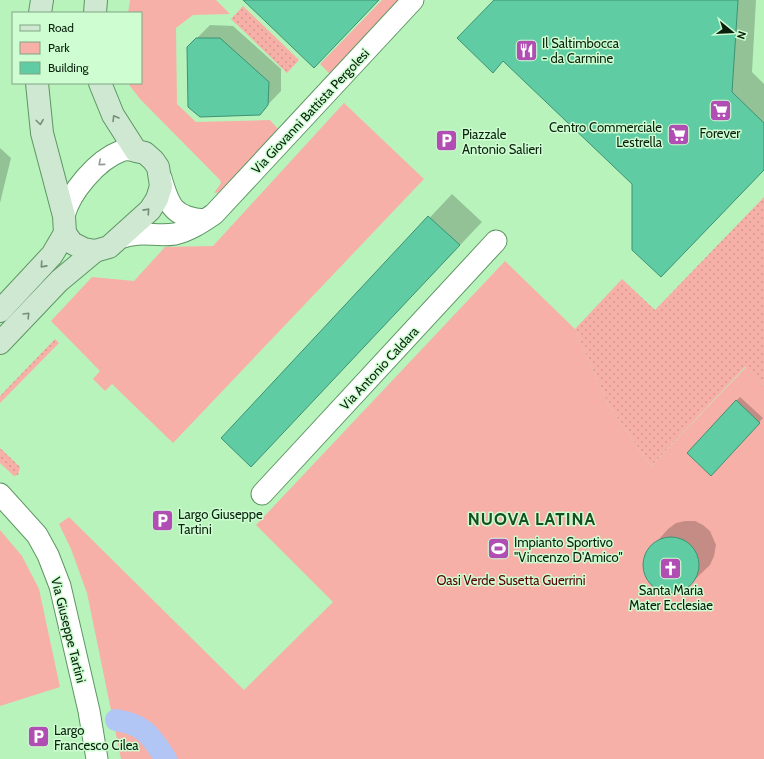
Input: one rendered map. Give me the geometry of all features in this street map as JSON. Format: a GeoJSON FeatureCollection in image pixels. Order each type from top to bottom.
{"type":"FeatureCollection","features":[{"type":"Feature","properties":{"kind":"street"},"geometry":{"type":"LineString","coordinates":[[40,12],[42,0]]}},
{"type":"Feature","properties":{"kind":"street"},"geometry":{"type":"LineString","coordinates":[[94,12],[96,0]]}},
{"type":"Feature","properties":{"kind":"street","name":"Via Giovanni Battista Pergolesi"},"geometry":{"type":"LineString","coordinates":[[120,238],[132,234],[176,234],[191,228],[204,220],[225,203],[413,0]]}},
{"type":"Feature","properties":{"kind":"street"},"geometry":{"type":"LineString","coordinates":[[37,84],[42,133],[65,224],[72,243],[84,249],[95,251]]}},
{"type":"Feature","properties":{"kind":"street"},"geometry":{"type":"LineString","coordinates":[[100,84],[113,115],[136,151]]}},
{"type":"Feature","properties":{"kind":"street"},"geometry":{"type":"LineString","coordinates":[[0,311],[52,255],[65,224],[71,195],[103,161],[122,150],[145,153],[158,167],[170,204],[179,213],[188,218],[204,220]]}},
{"type":"Feature","properties":{"kind":"street"},"geometry":{"type":"LineString","coordinates":[[0,343],[59,281],[95,251],[109,246],[120,238],[150,210],[157,199],[161,186],[161,178]]}},
{"type":"Feature","properties":{"kind":"street","name":"Via Antonio Caldara"},"geometry":{"type":"LineString","coordinates":[[262,494],[496,242]]}},
{"type":"Feature","properties":{"kind":"street","name":"Via Giuseppe Tartini"},"geometry":{"type":"LineString","coordinates":[[0,494],[37,535],[48,555],[60,586],[89,712],[97,759]]}},
{"type":"Feature","properties":{"kind":"green space"},"geometry":{"type":"Polygon","coordinates":[[[130,0],[216,0],[230,14],[193,15],[176,28],[177,104],[196,122],[270,120],[278,129],[220,192],[214,193],[221,183],[220,180],[140,99],[130,86],[129,84],[142,84],[142,12],[128,12],[130,0]]]}},
{"type":"Feature","properties":{"kind":"green space"},"geometry":{"type":"Polygon","coordinates":[[[382,0],[399,0],[330,74],[320,64],[382,0]]]}},
{"type":"Feature","properties":{"kind":"green space"},"geometry":{"type":"Polygon","coordinates":[[[243,6],[299,60],[287,73],[231,19],[243,6]]]}},
{"type":"Feature","properties":{"kind":"green space"},"geometry":{"type":"Polygon","coordinates":[[[344,103],[424,179],[173,443],[112,384],[105,391],[93,379],[100,371],[51,321],[92,277],[134,281],[165,247],[213,246],[344,103]]]}},
{"type":"Feature","properties":{"kind":"green space"},"geometry":{"type":"Polygon","coordinates":[[[764,197],[764,385],[745,367],[651,466],[609,406],[575,329],[622,279],[655,310],[764,197]]]}},
{"type":"Feature","properties":{"kind":"green space","name":"Oasi Verde Susetta Guerrini"},"geometry":{"type":"Polygon","coordinates":[[[505,261],[575,329],[609,406],[651,466],[746,367],[764,385],[764,759],[121,759],[87,593],[71,549],[59,524],[69,517],[244,690],[333,602],[256,525],[505,261]]]}},
{"type":"Feature","properties":{"kind":"green space"},"geometry":{"type":"Polygon","coordinates":[[[55,339],[59,343],[0,403],[0,396],[55,339]]]}},
{"type":"Feature","properties":{"kind":"green space"},"geometry":{"type":"Polygon","coordinates":[[[0,448],[20,467],[18,475],[14,476],[0,463],[0,448]]]}},
{"type":"Feature","properties":{"kind":"green space"},"geometry":{"type":"Polygon","coordinates":[[[0,530],[22,556],[39,589],[60,687],[0,706],[0,530]]]}},
{"type":"Feature","properties":{"kind":"building"},"geometry":{"type":"Polygon","coordinates":[[[243,0],[379,0],[314,68],[243,0]]]}},
{"type":"Feature","properties":{"kind":"building"},"geometry":{"type":"Polygon","coordinates":[[[494,0],[738,0],[732,92],[764,123],[764,170],[661,277],[632,250],[632,184],[503,61],[493,73],[457,38],[494,0]]]}},
{"type":"Feature","properties":{"kind":"building"},"geometry":{"type":"Polygon","coordinates":[[[196,38],[220,38],[269,82],[268,105],[260,115],[200,117],[188,107],[187,47],[196,38]]]}},
{"type":"Feature","properties":{"kind":"building"},"geometry":{"type":"Polygon","coordinates":[[[428,216],[460,245],[251,467],[221,438],[428,216]]]}},
{"type":"Feature","properties":{"kind":"building"},"geometry":{"type":"Polygon","coordinates":[[[736,400],[760,423],[711,476],[687,453],[736,400]]]}},
{"type":"Feature","properties":{"kind":"building","name":"Santa Maria Mater Ecclesiae"},"geometry":{"type":"Polygon","coordinates":[[[665,537],[677,537],[691,545],[699,559],[697,576],[691,585],[677,593],[665,593],[655,588],[648,581],[643,571],[643,559],[648,549],[655,542],[665,537]]]}},
{"type":"Feature","properties":{"kind":"waterway"},"geometry":{"type":"LineString","coordinates":[[116,720],[134,725],[146,732],[156,743],[166,759]]}},
{"type":"Feature","properties":{"kind":"place","name":"Il Saltimbocca - da Carmine"},"geometry":{"type":"Point","coordinates":[526,50]}},
{"type":"Feature","properties":{"kind":"place","name":"Forever"},"geometry":{"type":"Point","coordinates":[720,111]}},
{"type":"Feature","properties":{"kind":"place","name":"Centro Commerciale Lestrella"},"geometry":{"type":"Point","coordinates":[678,134]}},
{"type":"Feature","properties":{"kind":"place","name":"Piazzale Antonio Salieri"},"geometry":{"type":"Point","coordinates":[446,141]}},
{"type":"Feature","properties":{"kind":"place","name":"Largo Giuseppe Tartini"},"geometry":{"type":"Point","coordinates":[162,521]}},
{"type":"Feature","properties":{"kind":"place","name":"Impianto Sportivo \"Vincenzo D'Amico\""},"geometry":{"type":"Point","coordinates":[498,549]}},
{"type":"Feature","properties":{"kind":"place","name":"Santa Maria Mater Ecclesiae"},"geometry":{"type":"Point","coordinates":[671,568]}},
{"type":"Feature","properties":{"kind":"place","name":"Largo Francesco Cilea"},"geometry":{"type":"Point","coordinates":[38,737]}},
{"type":"Feature","properties":{"kind":"district","name":"NUOVA LATINA"},"geometry":{"type":"Point","coordinates":[532,519]}}]}
